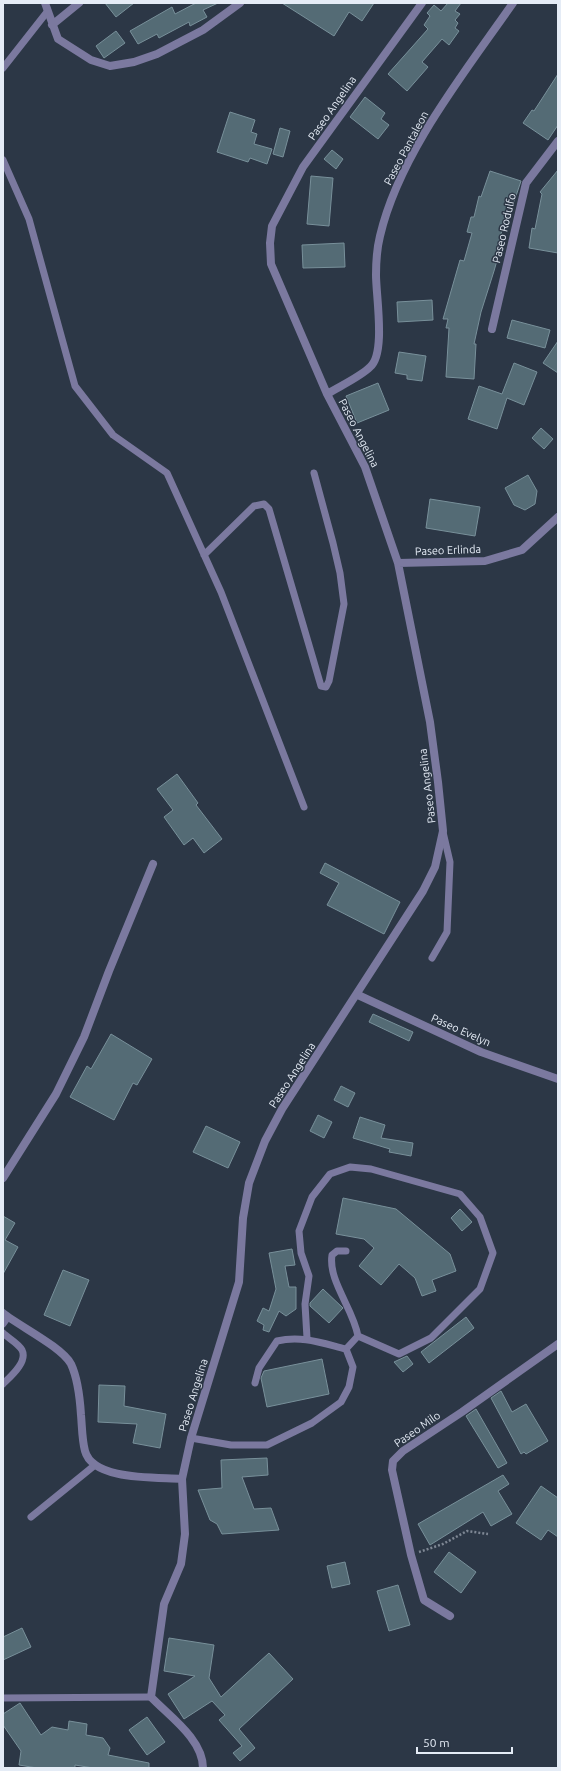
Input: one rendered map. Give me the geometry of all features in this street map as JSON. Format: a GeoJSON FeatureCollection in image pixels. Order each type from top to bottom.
{"type":"FeatureCollection","features":[{"type":"Feature","properties":{"kind":"street"},"geometry":{"type":"LineString","coordinates":[[45,3],[58,39],[91,60],[110,66],[134,62],[157,54],[203,30],[240,3]]}},
{"type":"Feature","properties":{"kind":"street"},"geometry":{"type":"LineString","coordinates":[[52,25],[79,3]]}},
{"type":"Feature","properties":{"kind":"street","name":"Paseo Angelina"},"geometry":{"type":"LineString","coordinates":[[151,1697],[164,1604],[181,1564],[185,1534],[182,1478],[191,1438],[239,1282],[243,1218],[249,1182],[265,1141],[282,1109],[358,995],[423,891],[435,866],[443,832],[430,722],[398,563],[365,467],[326,394],[271,264],[270,243],[272,226],[303,167],[422,3]]}},
{"type":"Feature","properties":{"kind":"street","name":"Paseo Pantaleon"},"geometry":{"type":"LineString","coordinates":[[326,394],[371,367],[377,355],[379,339],[376,275],[379,237],[398,183],[440,107],[513,3]]}},
{"type":"Feature","properties":{"kind":"street","name":"Paseo Rodulfo"},"geometry":{"type":"LineString","coordinates":[[492,330],[526,183],[558,141]]}},
{"type":"Feature","properties":{"kind":"street","name":"Paseo Erlinda"},"geometry":{"type":"LineString","coordinates":[[398,563],[485,560],[522,550],[558,517]]}},
{"type":"Feature","properties":{"kind":"street"},"geometry":{"type":"LineString","coordinates":[[3,1178],[56,1094],[84,1037],[109,971],[153,864]]}},
{"type":"Feature","properties":{"kind":"street","name":"Paseo Evelyn"},"geometry":{"type":"LineString","coordinates":[[358,995],[481,1052],[558,1079]]}},
{"type":"Feature","properties":{"kind":"street"},"geometry":{"type":"LineString","coordinates":[[5,1318],[57,1350],[70,1363],[78,1395],[85,1452],[95,1465],[116,1474],[182,1478]]}},
{"type":"Feature","properties":{"kind":"street","name":"Paseo Milo"},"geometry":{"type":"LineString","coordinates":[[450,1616],[424,1600],[411,1555],[392,1470],[393,1461],[403,1451],[462,1412],[558,1344]]}},
{"type":"Feature","properties":{"kind":"street"},"geometry":{"type":"LineString","coordinates":[[151,1697],[191,1738],[203,1761],[203,1768]]}},
{"type":"Feature","properties":{"kind":"lane"},"geometry":{"type":"LineString","coordinates":[[3,68],[47,12]]}},
{"type":"Feature","properties":{"kind":"lane"},"geometry":{"type":"LineString","coordinates":[[3,160],[29,219],[75,386],[114,435],[166,473],[221,592],[304,807]]}},
{"type":"Feature","properties":{"kind":"lane"},"geometry":{"type":"LineString","coordinates":[[204,555],[254,506],[264,504],[269,509],[322,686],[326,687],[329,681],[344,604],[335,550],[314,473]]}},
{"type":"Feature","properties":{"kind":"lane"},"geometry":{"type":"LineString","coordinates":[[432,958],[447,932],[450,862],[443,832]]}},
{"type":"Feature","properties":{"kind":"lane"},"geometry":{"type":"LineString","coordinates":[[307,1338],[305,1304],[309,1276],[301,1253],[299,1231],[312,1198],[330,1174],[350,1167],[371,1169],[460,1194],[480,1217],[493,1253],[480,1289],[431,1338],[400,1354],[358,1336]]}},
{"type":"Feature","properties":{"kind":"lane"},"geometry":{"type":"LineString","coordinates":[[346,1251],[337,1251],[332,1254],[331,1264],[334,1276],[355,1321],[358,1336]]}},
{"type":"Feature","properties":{"kind":"lane"},"geometry":{"type":"LineString","coordinates":[[3,1333],[21,1349],[23,1354],[22,1360],[15,1371],[3,1384]]}},
{"type":"Feature","properties":{"kind":"lane"},"geometry":{"type":"LineString","coordinates":[[346,1349],[358,1336]]}},
{"type":"Feature","properties":{"kind":"lane"},"geometry":{"type":"LineString","coordinates":[[255,1384],[259,1368],[277,1341],[287,1338],[307,1338],[346,1349]]}},
{"type":"Feature","properties":{"kind":"lane"},"geometry":{"type":"LineString","coordinates":[[191,1438],[231,1445],[267,1444],[312,1423],[341,1402],[349,1387],[353,1367],[346,1349]]}},
{"type":"Feature","properties":{"kind":"lane"},"geometry":{"type":"LineString","coordinates":[[31,1516],[95,1465]]}},
{"type":"Feature","properties":{"kind":"lane"},"geometry":{"type":"LineString","coordinates":[[3,1698],[151,1697]]}},
{"type":"Feature","properties":{"kind":"path"},"geometry":{"type":"LineString","coordinates":[[411,1555],[443,1544],[467,1531],[488,1534]]}},
{"type":"Feature","properties":{"kind":"building"},"geometry":{"type":"Polygon","coordinates":[[[105,3],[134,3],[116,17],[105,3]]]}},
{"type":"Feature","properties":{"kind":"building"},"geometry":{"type":"Polygon","coordinates":[[[196,3],[218,3],[203,10],[207,17],[190,26],[189,22],[159,38],[157,34],[138,44],[130,31],[172,7],[175,14],[196,3]]]}},
{"type":"Feature","properties":{"kind":"building"},"geometry":{"type":"Polygon","coordinates":[[[282,3],[374,3],[362,21],[349,12],[334,36],[282,3]]]}},
{"type":"Feature","properties":{"kind":"building"},"geometry":{"type":"Polygon","coordinates":[[[448,3],[461,3],[455,11],[460,14],[455,20],[458,23],[455,28],[459,31],[449,45],[442,39],[422,62],[428,67],[407,91],[388,74],[428,29],[424,25],[430,16],[427,13],[434,5],[441,11],[448,3]]]}},
{"type":"Feature","properties":{"kind":"building"},"geometry":{"type":"Polygon","coordinates":[[[116,31],[125,43],[104,58],[96,46],[116,31]]]}},
{"type":"Feature","properties":{"kind":"building"},"geometry":{"type":"Polygon","coordinates":[[[558,74],[558,125],[548,140],[523,123],[532,110],[534,111],[558,74]]]}},
{"type":"Feature","properties":{"kind":"building"},"geometry":{"type":"Polygon","coordinates":[[[365,97],[385,113],[381,119],[389,125],[378,139],[350,117],[365,97]]]}},
{"type":"Feature","properties":{"kind":"building"},"geometry":{"type":"Polygon","coordinates":[[[230,112],[255,120],[251,132],[257,134],[254,144],[272,149],[267,164],[250,158],[248,162],[217,152],[230,112]]]}},
{"type":"Feature","properties":{"kind":"building"},"geometry":{"type":"Polygon","coordinates":[[[280,128],[290,131],[283,157],[273,154],[280,128]]]}},
{"type":"Feature","properties":{"kind":"building"},"geometry":{"type":"Polygon","coordinates":[[[332,150],[343,159],[336,169],[324,159],[332,150]]]}},
{"type":"Feature","properties":{"kind":"building"},"geometry":{"type":"Polygon","coordinates":[[[558,170],[558,253],[529,248],[532,228],[535,229],[542,194],[540,192],[558,170]]]}},
{"type":"Feature","properties":{"kind":"building"},"geometry":{"type":"Polygon","coordinates":[[[490,171],[521,181],[514,202],[513,201],[508,220],[505,219],[497,249],[500,250],[481,312],[474,344],[476,344],[474,379],[446,377],[449,328],[446,328],[448,319],[443,319],[460,260],[464,261],[472,233],[467,232],[471,217],[474,217],[479,196],[481,197],[490,171]]]}},
{"type":"Feature","properties":{"kind":"building"},"geometry":{"type":"Polygon","coordinates":[[[311,176],[333,178],[329,226],[307,224],[311,176]]]}},
{"type":"Feature","properties":{"kind":"building"},"geometry":{"type":"Polygon","coordinates":[[[344,243],[345,267],[303,268],[302,245],[344,243]]]}},
{"type":"Feature","properties":{"kind":"building"},"geometry":{"type":"Polygon","coordinates":[[[432,300],[433,320],[398,322],[397,302],[432,300]]]}},
{"type":"Feature","properties":{"kind":"building"},"geometry":{"type":"Polygon","coordinates":[[[512,320],[550,330],[545,348],[507,338],[512,320]]]}},
{"type":"Feature","properties":{"kind":"building"},"geometry":{"type":"Polygon","coordinates":[[[558,341],[558,373],[543,363],[558,341]]]}},
{"type":"Feature","properties":{"kind":"building"},"geometry":{"type":"Polygon","coordinates":[[[399,352],[426,356],[422,381],[407,379],[407,375],[395,373],[399,352]]]}},
{"type":"Feature","properties":{"kind":"building"},"geometry":{"type":"Polygon","coordinates":[[[514,363],[537,372],[524,405],[507,398],[497,429],[468,419],[479,386],[502,394],[514,363]]]}},
{"type":"Feature","properties":{"kind":"building"},"geometry":{"type":"Polygon","coordinates":[[[378,383],[389,410],[357,423],[346,396],[378,383]]]}},
{"type":"Feature","properties":{"kind":"building"},"geometry":{"type":"Polygon","coordinates":[[[541,428],[553,439],[544,449],[532,438],[541,428]]]}},
{"type":"Feature","properties":{"kind":"building"},"geometry":{"type":"Polygon","coordinates":[[[528,475],[537,491],[535,504],[525,510],[514,505],[505,488],[528,475]]]}},
{"type":"Feature","properties":{"kind":"building"},"geometry":{"type":"Polygon","coordinates":[[[430,499],[480,507],[475,536],[426,528],[430,499]]]}},
{"type":"Feature","properties":{"kind":"building"},"geometry":{"type":"Polygon","coordinates":[[[177,774],[198,803],[196,805],[222,839],[204,853],[193,838],[184,845],[164,817],[173,810],[157,789],[177,774]]]}},
{"type":"Feature","properties":{"kind":"building"},"geometry":{"type":"Polygon","coordinates":[[[325,863],[400,902],[384,934],[327,905],[339,883],[320,873],[325,863]]]}},
{"type":"Feature","properties":{"kind":"building"},"geometry":{"type":"Polygon","coordinates":[[[373,1014],[413,1032],[409,1041],[369,1022],[373,1014]]]}},
{"type":"Feature","properties":{"kind":"building"},"geometry":{"type":"Polygon","coordinates":[[[111,1034],[152,1059],[137,1085],[133,1083],[114,1120],[70,1097],[87,1066],[91,1069],[111,1034]]]}},
{"type":"Feature","properties":{"kind":"building"},"geometry":{"type":"Polygon","coordinates":[[[341,1086],[355,1093],[348,1107],[334,1100],[341,1086]]]}},
{"type":"Feature","properties":{"kind":"building"},"geometry":{"type":"Polygon","coordinates":[[[318,1115],[332,1122],[324,1138],[310,1131],[318,1115]]]}},
{"type":"Feature","properties":{"kind":"building"},"geometry":{"type":"Polygon","coordinates":[[[360,1117],[385,1125],[381,1138],[413,1143],[411,1156],[389,1152],[390,1149],[353,1138],[360,1117]]]}},
{"type":"Feature","properties":{"kind":"building"},"geometry":{"type":"Polygon","coordinates":[[[206,1126],[240,1142],[228,1168],[193,1152],[206,1126]]]}},
{"type":"Feature","properties":{"kind":"building"},"geometry":{"type":"Polygon","coordinates":[[[343,1198],[396,1209],[450,1254],[456,1271],[432,1280],[436,1291],[422,1296],[415,1278],[399,1264],[381,1285],[359,1266],[374,1248],[364,1239],[336,1234],[343,1198]]]}},
{"type":"Feature","properties":{"kind":"building"},"geometry":{"type":"Polygon","coordinates":[[[460,1209],[472,1222],[462,1231],[451,1218],[460,1209]]]}},
{"type":"Feature","properties":{"kind":"building"},"geometry":{"type":"Polygon","coordinates":[[[3,1216],[15,1223],[5,1240],[18,1247],[3,1274],[3,1216]]]}},
{"type":"Feature","properties":{"kind":"building"},"geometry":{"type":"Polygon","coordinates":[[[292,1249],[295,1265],[285,1266],[289,1287],[296,1287],[296,1309],[286,1316],[279,1311],[269,1332],[263,1330],[264,1325],[257,1321],[263,1308],[269,1311],[276,1289],[269,1253],[292,1249]]]}},
{"type":"Feature","properties":{"kind":"building"},"geometry":{"type":"Polygon","coordinates":[[[63,1270],[89,1280],[70,1326],[44,1315],[63,1270]]]}},
{"type":"Feature","properties":{"kind":"building"},"geometry":{"type":"Polygon","coordinates":[[[323,1289],[343,1308],[329,1323],[310,1306],[310,1303],[323,1289]]]}},
{"type":"Feature","properties":{"kind":"building"},"geometry":{"type":"Polygon","coordinates":[[[466,1317],[474,1328],[429,1363],[421,1352],[466,1317]]]}},
{"type":"Feature","properties":{"kind":"building"},"geometry":{"type":"Polygon","coordinates":[[[407,1356],[413,1364],[403,1372],[394,1362],[407,1356]]]}},
{"type":"Feature","properties":{"kind":"building"},"geometry":{"type":"Polygon","coordinates":[[[322,1359],[329,1394],[267,1407],[261,1378],[264,1371],[322,1359]]]}},
{"type":"Feature","properties":{"kind":"building"},"geometry":{"type":"Polygon","coordinates":[[[99,1385],[125,1386],[124,1406],[166,1414],[160,1448],[133,1443],[137,1424],[98,1422],[99,1385]]]}},
{"type":"Feature","properties":{"kind":"building"},"geometry":{"type":"Polygon","coordinates":[[[501,1391],[512,1412],[526,1404],[548,1441],[526,1454],[524,1452],[521,1454],[491,1398],[501,1391]]]}},
{"type":"Feature","properties":{"kind":"building"},"geometry":{"type":"Polygon","coordinates":[[[476,1409],[507,1463],[498,1468],[466,1416],[476,1409]]]}},
{"type":"Feature","properties":{"kind":"building"},"geometry":{"type":"Polygon","coordinates":[[[267,1458],[268,1475],[242,1477],[254,1509],[271,1508],[279,1530],[222,1534],[217,1524],[210,1520],[198,1490],[222,1488],[221,1460],[267,1458]]]}},
{"type":"Feature","properties":{"kind":"building"},"geometry":{"type":"Polygon","coordinates":[[[503,1475],[509,1484],[498,1491],[512,1514],[491,1526],[483,1512],[430,1545],[418,1524],[503,1475]]]}},
{"type":"Feature","properties":{"kind":"building"},"geometry":{"type":"Polygon","coordinates":[[[541,1486],[558,1498],[558,1537],[548,1530],[541,1540],[516,1523],[541,1486]]]}},
{"type":"Feature","properties":{"kind":"building"},"geometry":{"type":"Polygon","coordinates":[[[449,1552],[476,1572],[461,1593],[434,1572],[449,1552]]]}},
{"type":"Feature","properties":{"kind":"building"},"geometry":{"type":"Polygon","coordinates":[[[345,1562],[350,1584],[332,1588],[327,1566],[345,1562]]]}},
{"type":"Feature","properties":{"kind":"building"},"geometry":{"type":"Polygon","coordinates":[[[398,1585],[410,1625],[389,1631],[377,1591],[398,1585]]]}},
{"type":"Feature","properties":{"kind":"building"},"geometry":{"type":"Polygon","coordinates":[[[22,1628],[31,1647],[3,1660],[3,1637],[22,1628]]]}},
{"type":"Feature","properties":{"kind":"building"},"geometry":{"type":"Polygon","coordinates":[[[169,1638],[214,1645],[209,1678],[221,1697],[269,1653],[293,1679],[239,1729],[255,1748],[240,1761],[233,1753],[242,1746],[219,1720],[225,1715],[212,1701],[184,1719],[168,1694],[195,1676],[164,1671],[169,1638]]]}},
{"type":"Feature","properties":{"kind":"building"},"geometry":{"type":"Polygon","coordinates":[[[20,1703],[41,1735],[52,1727],[68,1730],[69,1721],[87,1724],[86,1735],[103,1738],[110,1748],[108,1755],[149,1763],[149,1768],[93,1768],[75,1765],[75,1768],[37,1768],[19,1765],[21,1751],[3,1725],[3,1714],[20,1703]]]}},
{"type":"Feature","properties":{"kind":"building"},"geometry":{"type":"Polygon","coordinates":[[[147,1717],[165,1742],[147,1755],[129,1730],[147,1717]]]}}]}
